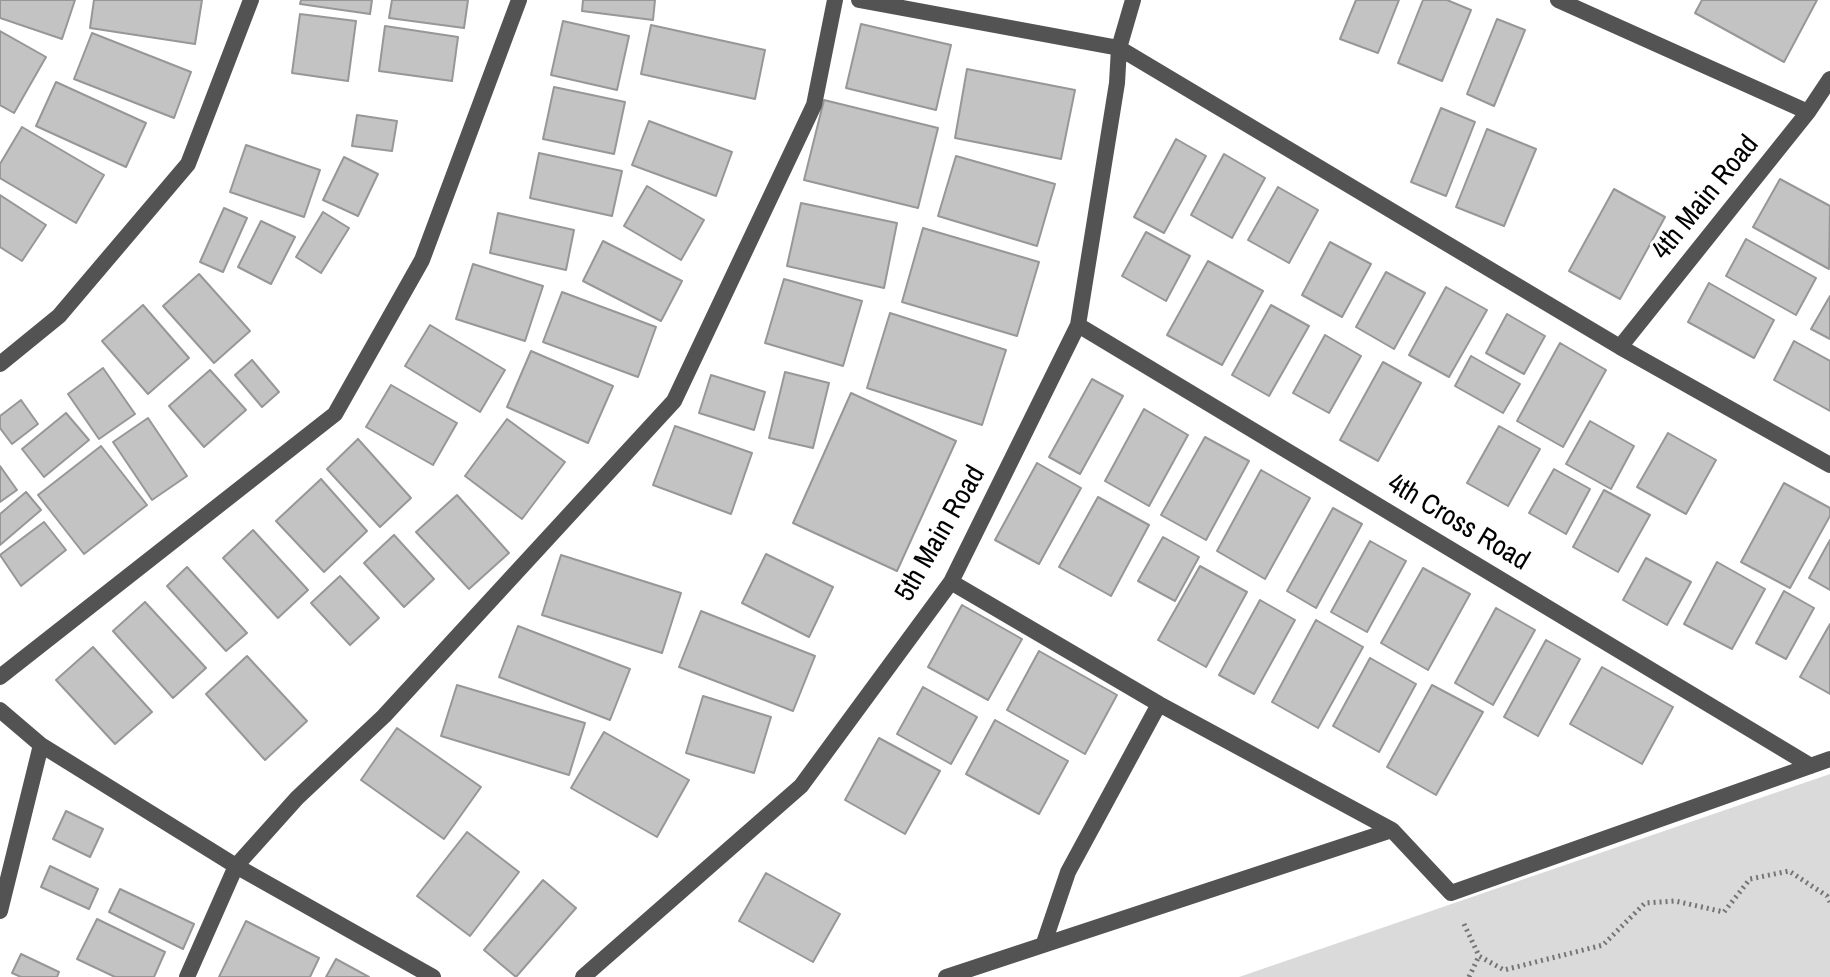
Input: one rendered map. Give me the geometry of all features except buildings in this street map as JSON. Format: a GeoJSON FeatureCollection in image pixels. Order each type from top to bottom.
{"type":"FeatureCollection","features":[{"type":"Feature","properties":{"kind":"street"},"geometry":{"type":"LineString","coordinates":[[0,364],[59,316],[188,164],[251,0]]}},
{"type":"Feature","properties":{"kind":"street"},"geometry":{"type":"LineString","coordinates":[[0,677],[335,414],[422,260],[519,0]]}},
{"type":"Feature","properties":{"kind":"street"},"geometry":{"type":"LineString","coordinates":[[187,977],[236,866],[297,798],[384,716],[674,401],[814,105],[835,0]]}},
{"type":"Feature","properties":{"kind":"street"},"geometry":{"type":"LineString","coordinates":[[859,0],[1119,48],[1620,347],[1830,465]]}},
{"type":"Feature","properties":{"kind":"street","name":"5th Main Road"},"geometry":{"type":"LineString","coordinates":[[583,977],[801,786],[951,582],[1078,325],[1117,83],[1119,48],[1133,0]]}},
{"type":"Feature","properties":{"kind":"street"},"geometry":{"type":"LineString","coordinates":[[1558,0],[1808,112]]}},
{"type":"Feature","properties":{"kind":"street","name":"4th Main Road"},"geometry":{"type":"LineString","coordinates":[[1620,347],[1808,112],[1830,79]]}},
{"type":"Feature","properties":{"kind":"street","name":"4th Cross Road"},"geometry":{"type":"LineString","coordinates":[[1078,325],[1811,766]]}},
{"type":"Feature","properties":{"kind":"street"},"geometry":{"type":"LineString","coordinates":[[951,582],[1159,704],[1392,830],[1451,893],[1830,759]]}},
{"type":"Feature","properties":{"kind":"street"},"geometry":{"type":"LineString","coordinates":[[1044,943],[1068,872],[1159,704]]}},
{"type":"Feature","properties":{"kind":"street"},"geometry":{"type":"LineString","coordinates":[[0,710],[41,745],[236,866],[433,977]]}},
{"type":"Feature","properties":{"kind":"street"},"geometry":{"type":"LineString","coordinates":[[0,911],[41,745]]}},
{"type":"Feature","properties":{"kind":"street"},"geometry":{"type":"LineString","coordinates":[[946,977],[1392,830]]}},
{"type":"Feature","properties":{"kind":"path"},"geometry":{"type":"LineString","coordinates":[[1469,977],[1479,956],[1504,970],[1603,945],[1645,903],[1675,901],[1724,912],[1750,879],[1789,871],[1827,896],[1830,902]]}},
{"type":"Feature","properties":{"kind":"shaded area"},"geometry":{"type":"Polygon","coordinates":[[[1830,774],[1830,977],[1239,977],[1830,774]]]}}]}
